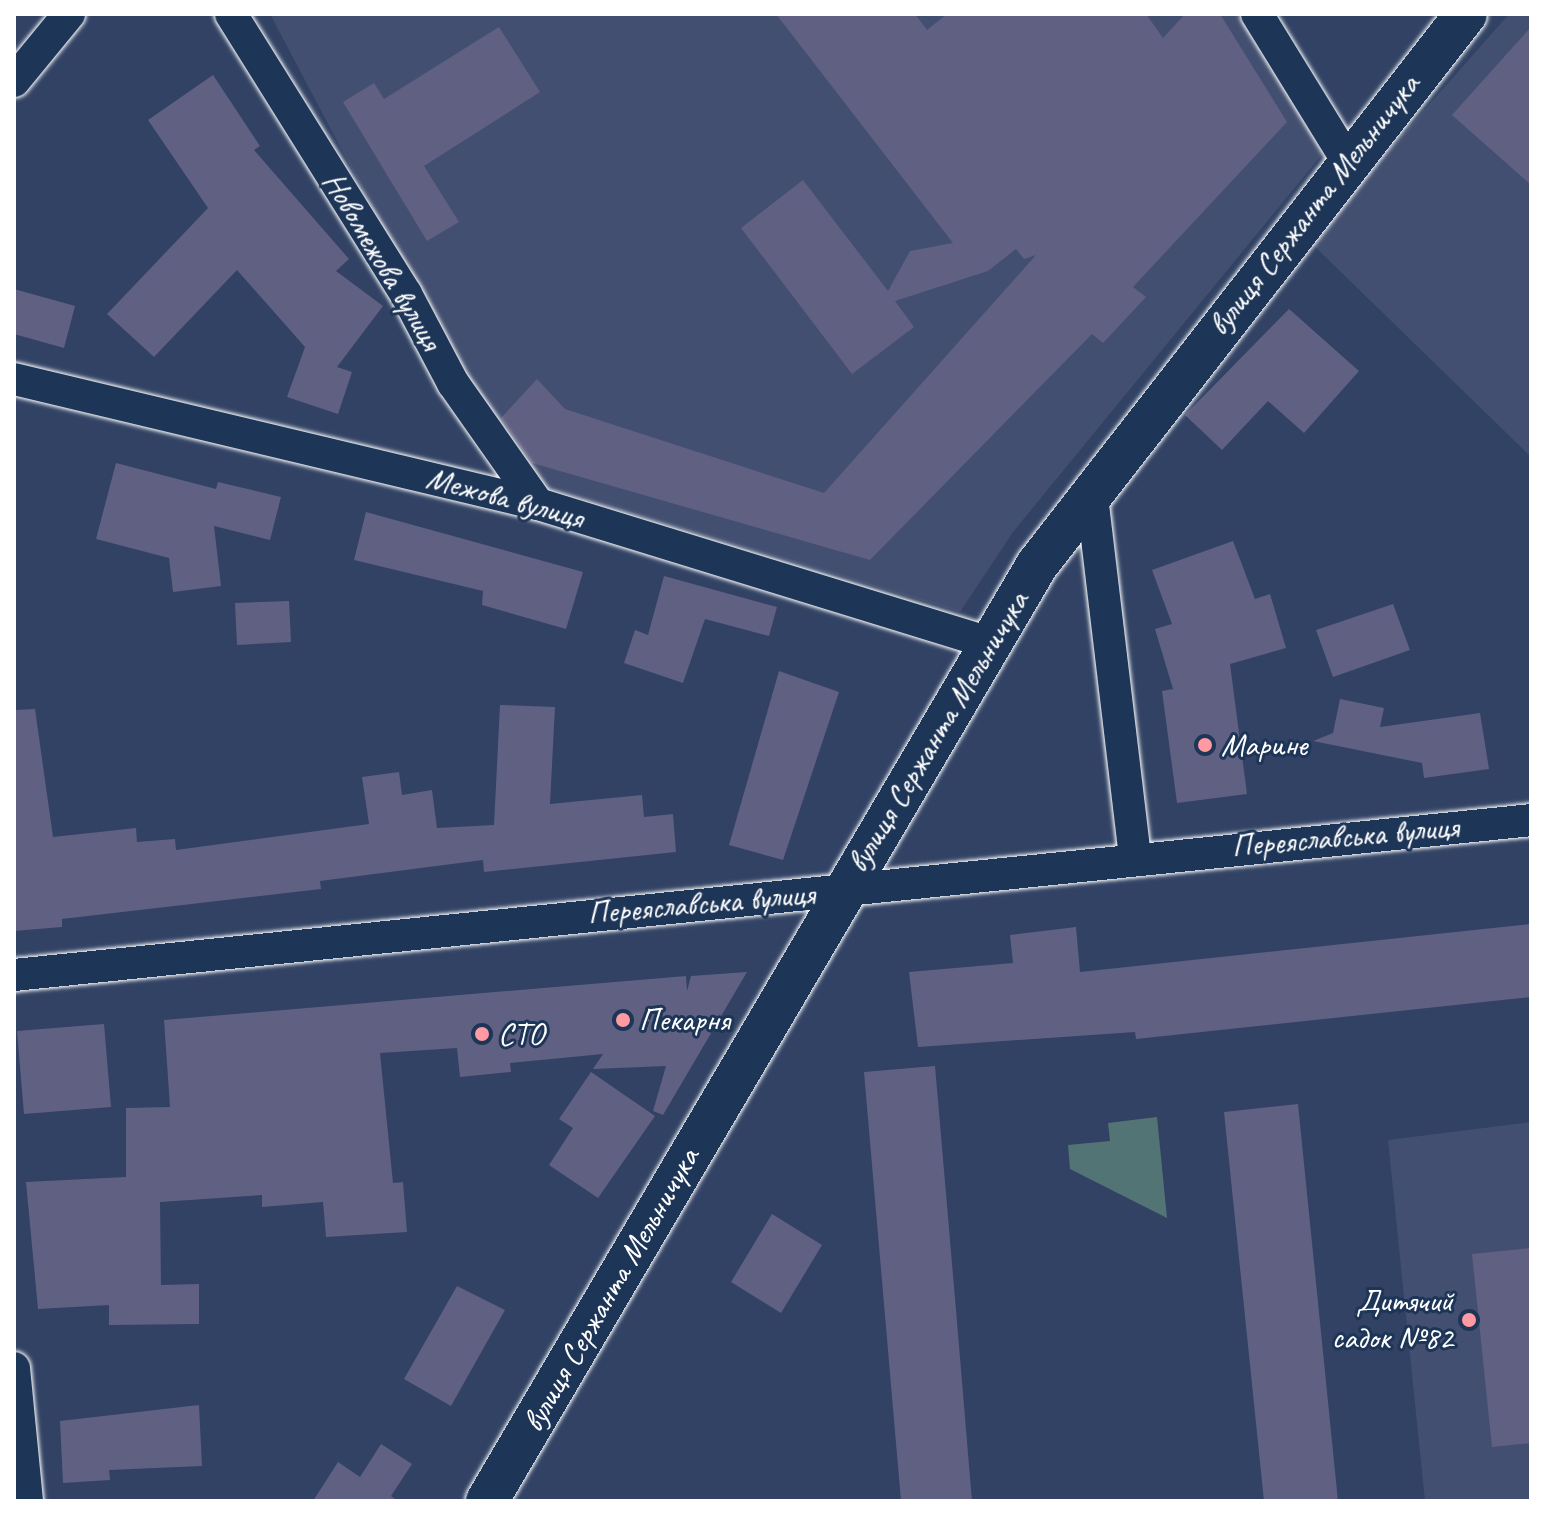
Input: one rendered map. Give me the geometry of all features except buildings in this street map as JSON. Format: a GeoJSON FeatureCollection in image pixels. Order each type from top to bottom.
{"type":"FeatureCollection","features":[{"type":"Feature","properties":{"kind":"street"},"geometry":{"type":"LineString","coordinates":[[14,81],[69,14]]}},
{"type":"Feature","properties":{"kind":"street","name":"Новомежова вулиця"},"geometry":{"type":"LineString","coordinates":[[231,14],[406,294],[453,383],[538,504]]}},
{"type":"Feature","properties":{"kind":"street"},"geometry":{"type":"LineString","coordinates":[[1257,14],[1348,162]]}},
{"type":"Feature","properties":{"kind":"street","name":"вулиця Сержанта Мельничука"},"geometry":{"type":"LineString","coordinates":[[487,1501],[989,643],[1091,488],[1466,14]]}},
{"type":"Feature","properties":{"kind":"street","name":"Межова вулиця"},"geometry":{"type":"LineString","coordinates":[[14,379],[538,504],[989,643]]}},
{"type":"Feature","properties":{"kind":"street"},"geometry":{"type":"LineString","coordinates":[[1091,488],[1135,858]]}},
{"type":"Feature","properties":{"kind":"street","name":"Переяславська вулиця"},"geometry":{"type":"LineString","coordinates":[[14,975],[844,891],[1135,858],[1531,820]]}},
{"type":"Feature","properties":{"kind":"street"},"geometry":{"type":"LineString","coordinates":[[14,1368],[27,1501]]}},
{"type":"Feature","properties":{"kind":"shaded area"},"geometry":{"type":"Polygon","coordinates":[[[270,14],[1237,14],[1324,152],[1013,532],[960,612],[540,486],[465,383],[270,14]]]}},
{"type":"Feature","properties":{"kind":"shaded area"},"geometry":{"type":"Polygon","coordinates":[[[1509,14],[1531,14],[1529,455],[1309,241],[1509,14]]]}},
{"type":"Feature","properties":{"kind":"shaded area","name":"Дитячий садок №82"},"geometry":{"type":"Polygon","coordinates":[[[1531,1122],[1531,1501],[1425,1501],[1388,1140],[1531,1122]]]}},
{"type":"Feature","properties":{"kind":"green space"},"geometry":{"type":"Polygon","coordinates":[[[1157,1117],[1167,1218],[1070,1169],[1068,1145],[1110,1141],[1108,1123],[1157,1117]]]}},
{"type":"Feature","properties":{"kind":"place","name":"Марине"},"geometry":{"type":"Point","coordinates":[1205,745]}},
{"type":"Feature","properties":{"kind":"place","name":"Пекарня"},"geometry":{"type":"Point","coordinates":[623,1020]}},
{"type":"Feature","properties":{"kind":"place","name":"СТО"},"geometry":{"type":"Point","coordinates":[482,1034]}},
{"type":"Feature","properties":{"kind":"place","name":"Дитячий садок №82"},"geometry":{"type":"Point","coordinates":[1469,1320]}}]}
